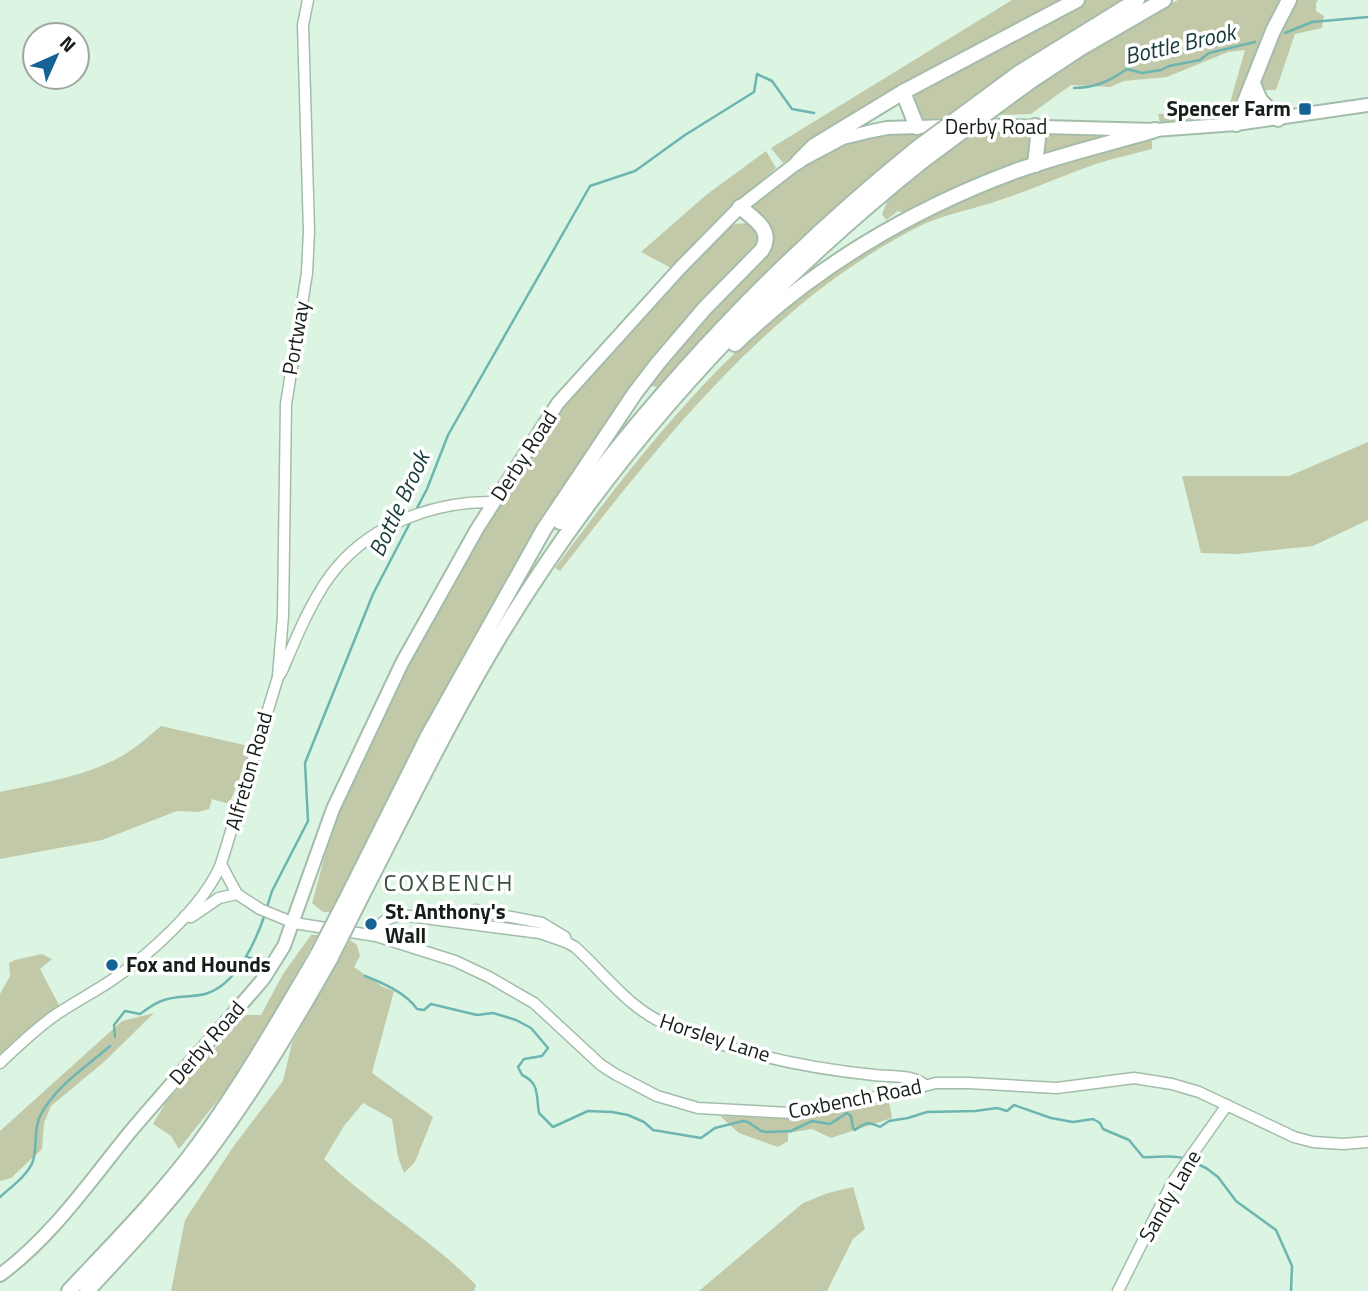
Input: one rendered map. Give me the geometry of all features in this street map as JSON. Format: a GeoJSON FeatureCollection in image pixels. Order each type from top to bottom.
{"type":"FeatureCollection","features":[{"type":"Feature","properties":{"kind":"highway"},"geometry":{"type":"LineString","coordinates":[[798,162],[814,146],[904,92],[1077,0]]}},
{"type":"Feature","properties":{"kind":"highway"},"geometry":{"type":"LineString","coordinates":[[516,583],[596,474],[687,364],[800,250],[921,154],[1023,78],[1137,0]]}},
{"type":"Feature","properties":{"kind":"highway"},"geometry":{"type":"LineString","coordinates":[[1023,78],[1164,0]]}},
{"type":"Feature","properties":{"kind":"highway"},"geometry":{"type":"LineString","coordinates":[[1236,124],[1273,31],[1289,0]]}},
{"type":"Feature","properties":{"kind":"highway"},"geometry":{"type":"LineString","coordinates":[[1253,84],[1260,100],[1278,119]]}},
{"type":"Feature","properties":{"kind":"highway"},"geometry":{"type":"LineString","coordinates":[[904,92],[917,127]]}},
{"type":"Feature","properties":{"kind":"highway"},"geometry":{"type":"LineString","coordinates":[[1035,126],[1038,138],[1035,165]]}},
{"type":"Feature","properties":{"kind":"highway"},"geometry":{"type":"LineString","coordinates":[[582,514],[722,357],[783,302],[850,253],[925,210],[1010,173],[1155,130]]}},
{"type":"Feature","properties":{"kind":"highway"},"geometry":{"type":"LineString","coordinates":[[87,1291],[148,1226],[223,1130],[280,1046],[355,896],[484,663],[532,585],[582,514],[678,395],[748,317],[921,154]]}},
{"type":"Feature","properties":{"kind":"highway"},"geometry":{"type":"LineString","coordinates":[[355,896],[428,736],[544,529],[635,393],[683,332],[762,250],[765,232],[759,222],[740,207]]}},
{"type":"Feature","properties":{"kind":"highway"},"geometry":{"type":"LineString","coordinates":[[69,1291],[163,1188],[197,1146],[241,1085],[324,957]]}},
{"type":"Feature","properties":{"kind":"main road","name":"Derby Road"},"geometry":{"type":"LineString","coordinates":[[0,1275],[24,1257],[45,1236],[149,1109],[264,978],[280,954],[294,923],[325,829],[363,744],[420,629],[493,502],[558,403],[680,268],[740,207],[798,162],[850,136],[887,128],[1035,126],[1155,130],[1236,124],[1368,105]]}},
{"type":"Feature","properties":{"kind":"street","name":"Portway"},"geometry":{"type":"LineString","coordinates":[[278,677],[283,616],[286,404],[307,274],[309,231],[303,25],[308,0]]}},
{"type":"Feature","properties":{"kind":"street","name":"Alfreton Road"},"geometry":{"type":"LineString","coordinates":[[0,1063],[51,1018],[146,955],[185,916],[205,891],[221,864],[278,677],[320,593],[337,566],[357,547],[390,526],[439,508],[465,502],[493,502]]}},
{"type":"Feature","properties":{"kind":"street"},"geometry":{"type":"LineString","coordinates":[[185,916],[191,918],[219,898],[237,894],[221,864]]}},
{"type":"Feature","properties":{"kind":"street","name":"Coxbench Road"},"geometry":{"type":"LineString","coordinates":[[237,894],[260,909],[294,923],[376,936],[455,961],[519,993],[547,1013],[600,1065],[638,1087],[673,1102],[707,1109],[791,1113],[925,1085],[969,1083],[1057,1087],[1134,1077],[1199,1092],[1294,1137],[1313,1142],[1368,1142]]}},
{"type":"Feature","properties":{"kind":"street"},"geometry":{"type":"LineString","coordinates":[[475,910],[542,923],[565,937],[566,942]]}},
{"type":"Feature","properties":{"kind":"street","name":"Horsley Lane"},"geometry":{"type":"LineString","coordinates":[[376,936],[383,920],[401,915],[540,933],[566,942],[590,961],[633,1005],[650,1018],[666,1025],[801,1064],[905,1078],[923,1082],[925,1085]]}},
{"type":"Feature","properties":{"kind":"street","name":"Sandy Lane"},"geometry":{"type":"LineString","coordinates":[[1118,1291],[1172,1183],[1227,1105]]}},
{"type":"Feature","properties":{"kind":"green space"},"geometry":{"type":"Polygon","coordinates":[[[1012,0],[1064,0],[927,71],[847,118],[783,163],[771,148],[1012,0]]]}},
{"type":"Feature","properties":{"kind":"green space"},"geometry":{"type":"Polygon","coordinates":[[[1086,0],[1122,0],[1052,44],[945,118],[920,120],[913,101],[918,89],[1086,0]]]}},
{"type":"Feature","properties":{"kind":"green space"},"geometry":{"type":"Polygon","coordinates":[[[1178,0],[1284,0],[1235,114],[1231,117],[1160,122],[1158,114],[1228,110],[1245,50],[1228,52],[1167,77],[1124,81],[1110,87],[1071,85],[1031,114],[997,115],[1085,54],[1178,0]]]}},
{"type":"Feature","properties":{"kind":"green space"},"geometry":{"type":"Polygon","coordinates":[[[1295,0],[1318,0],[1316,11],[1324,16],[1322,28],[1295,34],[1276,90],[1264,90],[1261,84],[1275,42],[1295,0]]]}},
{"type":"Feature","properties":{"kind":"green space"},"geometry":{"type":"Polygon","coordinates":[[[975,131],[1031,136],[1032,159],[908,214],[898,211],[886,220],[882,214],[889,197],[975,131]]]}},
{"type":"Feature","properties":{"kind":"green space"},"geometry":{"type":"Polygon","coordinates":[[[923,133],[822,220],[657,387],[652,386],[655,377],[696,326],[762,261],[769,246],[754,207],[756,202],[797,170],[842,145],[872,137],[923,133]]]}},
{"type":"Feature","properties":{"kind":"green space"},"geometry":{"type":"Polygon","coordinates":[[[1042,135],[1125,137],[1041,159],[1042,135]]]}},
{"type":"Feature","properties":{"kind":"green space"},"geometry":{"type":"Polygon","coordinates":[[[1152,141],[1152,149],[1096,164],[1004,199],[916,228],[862,260],[812,296],[765,336],[720,380],[637,474],[560,571],[555,568],[620,482],[690,399],[740,348],[783,310],[829,275],[928,214],[981,190],[1035,169],[1152,141]]]}},
{"type":"Feature","properties":{"kind":"green space"},"geometry":{"type":"Polygon","coordinates":[[[766,151],[776,168],[722,217],[673,269],[641,252],[706,195],[766,151]]]}},
{"type":"Feature","properties":{"kind":"green space"},"geometry":{"type":"Polygon","coordinates":[[[750,223],[758,234],[758,248],[694,311],[644,371],[517,565],[475,635],[350,879],[331,912],[323,912],[312,903],[332,829],[395,690],[455,577],[528,460],[575,392],[724,231],[735,224],[750,223]]]}},
{"type":"Feature","properties":{"kind":"green space"},"geometry":{"type":"Polygon","coordinates":[[[1368,442],[1368,520],[1313,546],[1238,554],[1201,553],[1182,476],[1289,476],[1368,442]]]}},
{"type":"Feature","properties":{"kind":"green space"},"geometry":{"type":"Polygon","coordinates":[[[161,726],[253,747],[229,804],[212,799],[209,809],[198,812],[177,811],[102,840],[0,859],[0,792],[62,778],[108,763],[122,756],[161,726]]]}},
{"type":"Feature","properties":{"kind":"green space"},"geometry":{"type":"Polygon","coordinates":[[[311,935],[318,935],[268,1024],[222,1095],[179,1149],[171,1136],[153,1124],[166,1102],[245,1015],[261,1015],[283,974],[311,935]]]}},
{"type":"Feature","properties":{"kind":"green space"},"geometry":{"type":"Polygon","coordinates":[[[350,940],[357,945],[360,956],[354,967],[383,987],[394,991],[372,1073],[433,1117],[415,1162],[404,1173],[398,1157],[392,1119],[363,1103],[344,1126],[324,1159],[458,1268],[476,1285],[474,1291],[171,1291],[185,1220],[233,1147],[283,1081],[292,1043],[350,940]]]}},
{"type":"Feature","properties":{"kind":"green space"},"geometry":{"type":"Polygon","coordinates":[[[42,954],[52,959],[40,969],[60,1007],[0,1058],[0,994],[10,976],[9,963],[42,954]]]}},
{"type":"Feature","properties":{"kind":"green space"},"geometry":{"type":"Polygon","coordinates":[[[154,1013],[105,1061],[51,1106],[44,1123],[42,1149],[11,1178],[0,1181],[0,1131],[122,1021],[154,1013]]]}},
{"type":"Feature","properties":{"kind":"green space"},"geometry":{"type":"Polygon","coordinates":[[[889,1101],[892,1118],[831,1138],[812,1129],[788,1133],[788,1141],[778,1147],[739,1133],[720,1116],[826,1114],[889,1101]]]}},
{"type":"Feature","properties":{"kind":"green space"},"geometry":{"type":"Polygon","coordinates":[[[853,1187],[865,1229],[853,1239],[827,1291],[699,1291],[803,1203],[853,1187]]]}},
{"type":"Feature","properties":{"kind":"waterway","name":"Bottle Brook"},"geometry":{"type":"LineString","coordinates":[[1285,33],[1312,22],[1368,17]]}},
{"type":"Feature","properties":{"kind":"waterway","name":"Bottle Brook"},"geometry":{"type":"LineString","coordinates":[[1074,88],[1102,83],[1127,69],[1142,73],[1161,70],[1200,60],[1209,53],[1255,42]]}},
{"type":"Feature","properties":{"kind":"waterway","name":"Bottle Brook"},"geometry":{"type":"LineString","coordinates":[[416,510],[448,435],[590,186],[635,171],[685,135],[754,92],[757,74],[772,81],[792,109],[814,113]]}},
{"type":"Feature","properties":{"kind":"waterway","name":"Bottle Brook"},"geometry":{"type":"LineString","coordinates":[[267,907],[272,891],[308,821],[305,763],[373,594],[412,519]]}},
{"type":"Feature","properties":{"kind":"waterway","name":"Bottle Brook"},"geometry":{"type":"LineString","coordinates":[[115,1037],[114,1025],[125,1011],[140,1014],[164,1000],[208,993],[228,980],[251,948],[265,914]]}},
{"type":"Feature","properties":{"kind":"waterway"},"geometry":{"type":"LineString","coordinates":[[247,957],[264,962]]}},
{"type":"Feature","properties":{"kind":"waterway"},"geometry":{"type":"LineString","coordinates":[[365,976],[400,993],[417,1009],[424,1010],[431,1004],[477,1015],[493,1013],[531,1028],[548,1048],[542,1056],[524,1059],[518,1067],[534,1086],[539,1113],[553,1127],[588,1111],[612,1112],[644,1122],[653,1130],[701,1138],[715,1128],[743,1121],[761,1131],[791,1131],[812,1121],[830,1124],[847,1113],[851,1116],[855,1130],[867,1123],[880,1127],[889,1121],[927,1112],[997,1108],[1007,1111],[1014,1105],[1051,1118],[1073,1122],[1093,1119],[1100,1123],[1103,1129],[1129,1140],[1143,1157],[1171,1156],[1185,1159]]}},
{"type":"Feature","properties":{"kind":"waterway","name":"Bottle Brook"},"geometry":{"type":"LineString","coordinates":[[0,1197],[31,1166],[36,1131],[47,1104],[72,1077],[110,1046]]}},
{"type":"Feature","properties":{"kind":"waterway"},"geometry":{"type":"LineString","coordinates":[[1191,1161],[1218,1177],[1236,1201],[1276,1230],[1292,1266],[1291,1291]]}},
{"type":"Feature","properties":{"kind":"place","name":"Spencer Farm"},"geometry":{"type":"Point","coordinates":[1305,109]}},
{"type":"Feature","properties":{"kind":"place","name":"St. Anthony's Wall"},"geometry":{"type":"Point","coordinates":[371,924]}},
{"type":"Feature","properties":{"kind":"place","name":"Fox and Hounds"},"geometry":{"type":"Point","coordinates":[112,965]}},
{"type":"Feature","properties":{"kind":"district","name":"COXBENCH"},"geometry":{"type":"Point","coordinates":[449,883]}}]}
